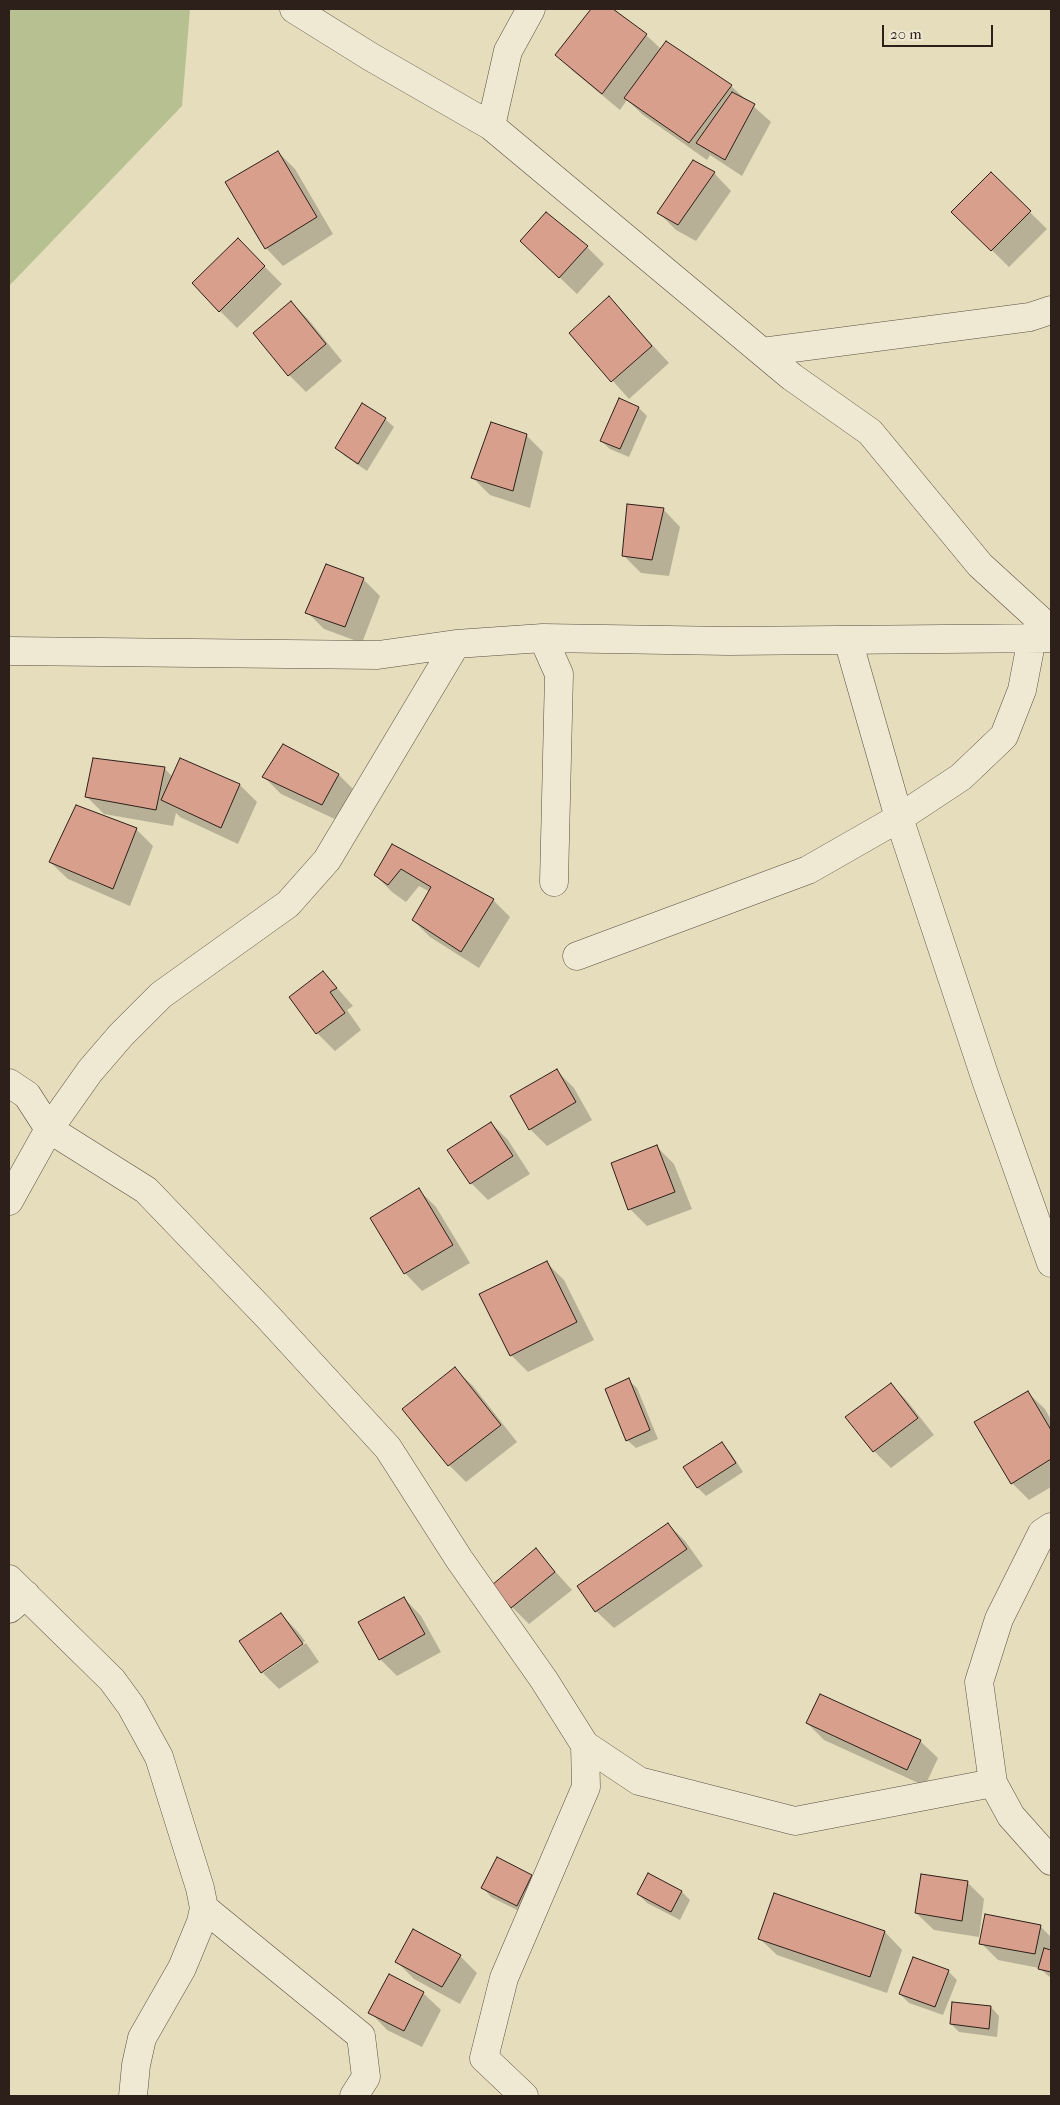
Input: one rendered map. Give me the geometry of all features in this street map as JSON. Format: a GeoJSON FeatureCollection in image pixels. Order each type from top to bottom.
{"type":"FeatureCollection","features":[{"type":"Feature","properties":{"kind":"street"},"geometry":{"type":"LineString","coordinates":[[294,9],[371,57],[491,126],[792,377],[870,432],[980,565],[1045,635]]}},
{"type":"Feature","properties":{"kind":"street"},"geometry":{"type":"LineString","coordinates":[[491,126],[508,51],[531,9]]}},
{"type":"Feature","properties":{"kind":"street"},"geometry":{"type":"LineString","coordinates":[[762,352],[1030,317],[1051,310]]}},
{"type":"Feature","properties":{"kind":"street"},"geometry":{"type":"LineString","coordinates":[[9,651],[378,655],[456,644],[543,638],[729,641],[1045,635]]}},
{"type":"Feature","properties":{"kind":"street"},"geometry":{"type":"LineString","coordinates":[[577,956],[808,870],[899,818],[962,777],[1004,736],[1045,635]]}},
{"type":"Feature","properties":{"kind":"street"},"geometry":{"type":"LineString","coordinates":[[543,638],[558,674],[554,882]]}},
{"type":"Feature","properties":{"kind":"street"},"geometry":{"type":"LineString","coordinates":[[848,640],[899,818],[987,1083],[1051,1262]]}},
{"type":"Feature","properties":{"kind":"street"},"geometry":{"type":"LineString","coordinates":[[9,1201],[49,1129],[90,1071],[121,1035],[161,995],[288,904],[309,881],[332,852],[456,644]]}},
{"type":"Feature","properties":{"kind":"street"},"geometry":{"type":"LineString","coordinates":[[9,1083],[27,1095],[49,1129],[146,1190],[268,1317],[388,1448],[459,1559],[544,1680],[584,1745],[639,1781],[795,1821],[994,1783]]}},
{"type":"Feature","properties":{"kind":"street"},"geometry":{"type":"LineString","coordinates":[[1051,1527],[1042,1534],[999,1620],[979,1682],[994,1783],[1011,1816],[1051,1861]]}},
{"type":"Feature","properties":{"kind":"street"},"geometry":{"type":"LineString","coordinates":[[15,1594],[112,1680],[131,1706],[159,1757],[200,1888],[204,1908],[201,1922],[182,1968],[142,2038],[136,2065],[134,2096]]}},
{"type":"Feature","properties":{"kind":"street"},"geometry":{"type":"LineString","coordinates":[[524,2096],[484,2058],[504,1978],[586,1787],[584,1745]]}},
{"type":"Feature","properties":{"kind":"street"},"geometry":{"type":"LineString","coordinates":[[204,1908],[362,2036],[366,2077],[354,2096]]}},
{"type":"Feature","properties":{"kind":"green space"},"geometry":{"type":"Polygon","coordinates":[[[9,9],[190,9],[182,106],[9,286],[9,9]]]}},
{"type":"Feature","properties":{"kind":"building"},"geometry":{"type":"Polygon","coordinates":[[[591,9],[613,9],[647,34],[602,94],[555,55],[591,9]]]}},
{"type":"Feature","properties":{"kind":"building"},"geometry":{"type":"Polygon","coordinates":[[[666,41],[732,85],[689,143],[624,98],[666,41]]]}},
{"type":"Feature","properties":{"kind":"building"},"geometry":{"type":"Polygon","coordinates":[[[732,92],[755,104],[725,160],[696,143],[732,92]]]}},
{"type":"Feature","properties":{"kind":"building"},"geometry":{"type":"Polygon","coordinates":[[[278,151],[317,217],[265,249],[225,182],[278,151]]]}},
{"type":"Feature","properties":{"kind":"building"},"geometry":{"type":"Polygon","coordinates":[[[693,160],[715,172],[678,225],[657,213],[693,160]]]}},
{"type":"Feature","properties":{"kind":"building"},"geometry":{"type":"Polygon","coordinates":[[[991,172],[1031,211],[991,251],[951,212],[991,172]]]}},
{"type":"Feature","properties":{"kind":"building"},"geometry":{"type":"Polygon","coordinates":[[[546,212],[588,246],[559,278],[520,241],[546,212]]]}},
{"type":"Feature","properties":{"kind":"building"},"geometry":{"type":"Polygon","coordinates":[[[238,238],[265,266],[219,312],[192,283],[238,238]]]}},
{"type":"Feature","properties":{"kind":"building"},"geometry":{"type":"Polygon","coordinates":[[[609,296],[652,346],[611,382],[569,333],[609,296]]]}},
{"type":"Feature","properties":{"kind":"building"},"geometry":{"type":"Polygon","coordinates":[[[291,301],[326,344],[288,376],[253,333],[291,301]]]}},
{"type":"Feature","properties":{"kind":"building"},"geometry":{"type":"Polygon","coordinates":[[[619,398],[639,407],[620,449],[600,441],[619,398]]]}},
{"type":"Feature","properties":{"kind":"building"},"geometry":{"type":"Polygon","coordinates":[[[362,403],[386,418],[358,464],[335,448],[362,403]]]}},
{"type":"Feature","properties":{"kind":"building"},"geometry":{"type":"Polygon","coordinates":[[[491,422],[527,434],[513,491],[471,478],[491,422]]]}},
{"type":"Feature","properties":{"kind":"building"},"geometry":{"type":"Polygon","coordinates":[[[627,504],[664,508],[652,560],[622,556],[627,504]]]}},
{"type":"Feature","properties":{"kind":"building"},"geometry":{"type":"Polygon","coordinates":[[[326,564],[364,578],[345,627],[305,613],[326,564]]]}},
{"type":"Feature","properties":{"kind":"building"},"geometry":{"type":"Polygon","coordinates":[[[283,744],[339,774],[322,805],[262,777],[283,744]]]}},
{"type":"Feature","properties":{"kind":"building"},"geometry":{"type":"Polygon","coordinates":[[[93,758],[165,767],[156,810],[85,797],[93,758]]]}},
{"type":"Feature","properties":{"kind":"building"},"geometry":{"type":"Polygon","coordinates":[[[180,758],[240,784],[221,828],[161,800],[180,758]]]}},
{"type":"Feature","properties":{"kind":"building"},"geometry":{"type":"Polygon","coordinates":[[[76,805],[137,828],[113,889],[49,862],[76,805]]]}},
{"type":"Feature","properties":{"kind":"building"},"geometry":{"type":"Polygon","coordinates":[[[392,844],[494,899],[461,952],[412,920],[431,887],[401,869],[388,885],[374,875],[392,844]]]}},
{"type":"Feature","properties":{"kind":"building"},"geometry":{"type":"Polygon","coordinates":[[[323,971],[337,988],[330,992],[345,1013],[316,1034],[289,997],[323,971]]]}},
{"type":"Feature","properties":{"kind":"building"},"geometry":{"type":"Polygon","coordinates":[[[557,1069],[576,1102],[529,1130],[510,1096],[557,1069]]]}},
{"type":"Feature","properties":{"kind":"building"},"geometry":{"type":"Polygon","coordinates":[[[491,1122],[513,1156],[470,1184],[447,1150],[491,1122]]]}},
{"type":"Feature","properties":{"kind":"building"},"geometry":{"type":"Polygon","coordinates":[[[657,1145],[675,1192],[628,1210],[611,1163],[657,1145]]]}},
{"type":"Feature","properties":{"kind":"building"},"geometry":{"type":"Polygon","coordinates":[[[419,1188],[453,1245],[404,1274],[370,1218],[419,1188]]]}},
{"type":"Feature","properties":{"kind":"building"},"geometry":{"type":"Polygon","coordinates":[[[547,1261],[577,1322],[510,1356],[479,1294],[547,1261]]]}},
{"type":"Feature","properties":{"kind":"building"},"geometry":{"type":"Polygon","coordinates":[[[455,1367],[501,1425],[448,1466],[402,1409],[455,1367]]]}},
{"type":"Feature","properties":{"kind":"building"},"geometry":{"type":"Polygon","coordinates":[[[629,1378],[650,1430],[626,1441],[605,1389],[629,1378]]]}},
{"type":"Feature","properties":{"kind":"building"},"geometry":{"type":"Polygon","coordinates":[[[891,1383],[918,1418],[873,1452],[845,1417],[891,1383]]]}},
{"type":"Feature","properties":{"kind":"building"},"geometry":{"type":"Polygon","coordinates":[[[1028,1391],[1051,1430],[1051,1459],[1011,1484],[974,1422],[1028,1391]]]}},
{"type":"Feature","properties":{"kind":"building"},"geometry":{"type":"Polygon","coordinates":[[[722,1442],[736,1463],[697,1488],[683,1467],[722,1442]]]}},
{"type":"Feature","properties":{"kind":"building"},"geometry":{"type":"Polygon","coordinates":[[[668,1523],[687,1549],[595,1612],[577,1586],[668,1523]]]}},
{"type":"Feature","properties":{"kind":"building"},"geometry":{"type":"Polygon","coordinates":[[[536,1548],[555,1572],[511,1608],[492,1585],[536,1548]]]}},
{"type":"Feature","properties":{"kind":"building"},"geometry":{"type":"Polygon","coordinates":[[[404,1597],[425,1634],[379,1660],[358,1622],[404,1597]]]}},
{"type":"Feature","properties":{"kind":"building"},"geometry":{"type":"Polygon","coordinates":[[[281,1613],[303,1644],[261,1673],[239,1641],[281,1613]]]}},
{"type":"Feature","properties":{"kind":"building"},"geometry":{"type":"Polygon","coordinates":[[[820,1694],[921,1740],[907,1770],[806,1723],[820,1694]]]}},
{"type":"Feature","properties":{"kind":"building"},"geometry":{"type":"Polygon","coordinates":[[[497,1857],[532,1875],[517,1906],[481,1888],[497,1857]]]}},
{"type":"Feature","properties":{"kind":"building"},"geometry":{"type":"Polygon","coordinates":[[[648,1873],[682,1891],[671,1912],[637,1894],[648,1873]]]}},
{"type":"Feature","properties":{"kind":"building"},"geometry":{"type":"Polygon","coordinates":[[[921,1874],[968,1881],[962,1921],[915,1913],[921,1874]]]}},
{"type":"Feature","properties":{"kind":"building"},"geometry":{"type":"Polygon","coordinates":[[[774,1893],[885,1931],[870,1977],[758,1939],[774,1893]]]}},
{"type":"Feature","properties":{"kind":"building"},"geometry":{"type":"Polygon","coordinates":[[[985,1914],[1041,1925],[1035,1954],[979,1944],[985,1914]]]}},
{"type":"Feature","properties":{"kind":"building"},"geometry":{"type":"Polygon","coordinates":[[[413,1929],[461,1955],[442,1987],[395,1962],[413,1929]]]}},
{"type":"Feature","properties":{"kind":"building"},"geometry":{"type":"Polygon","coordinates":[[[1044,1948],[1051,1950],[1051,1972],[1038,1969],[1044,1948]]]}},
{"type":"Feature","properties":{"kind":"building"},"geometry":{"type":"Polygon","coordinates":[[[913,1957],[949,1970],[935,2007],[899,1994],[913,1957]]]}},
{"type":"Feature","properties":{"kind":"building"},"geometry":{"type":"Polygon","coordinates":[[[389,1974],[424,1992],[404,2031],[368,2013],[389,1974]]]}},
{"type":"Feature","properties":{"kind":"building"},"geometry":{"type":"Polygon","coordinates":[[[952,2002],[991,2006],[989,2029],[950,2024],[952,2002]]]}}]}
